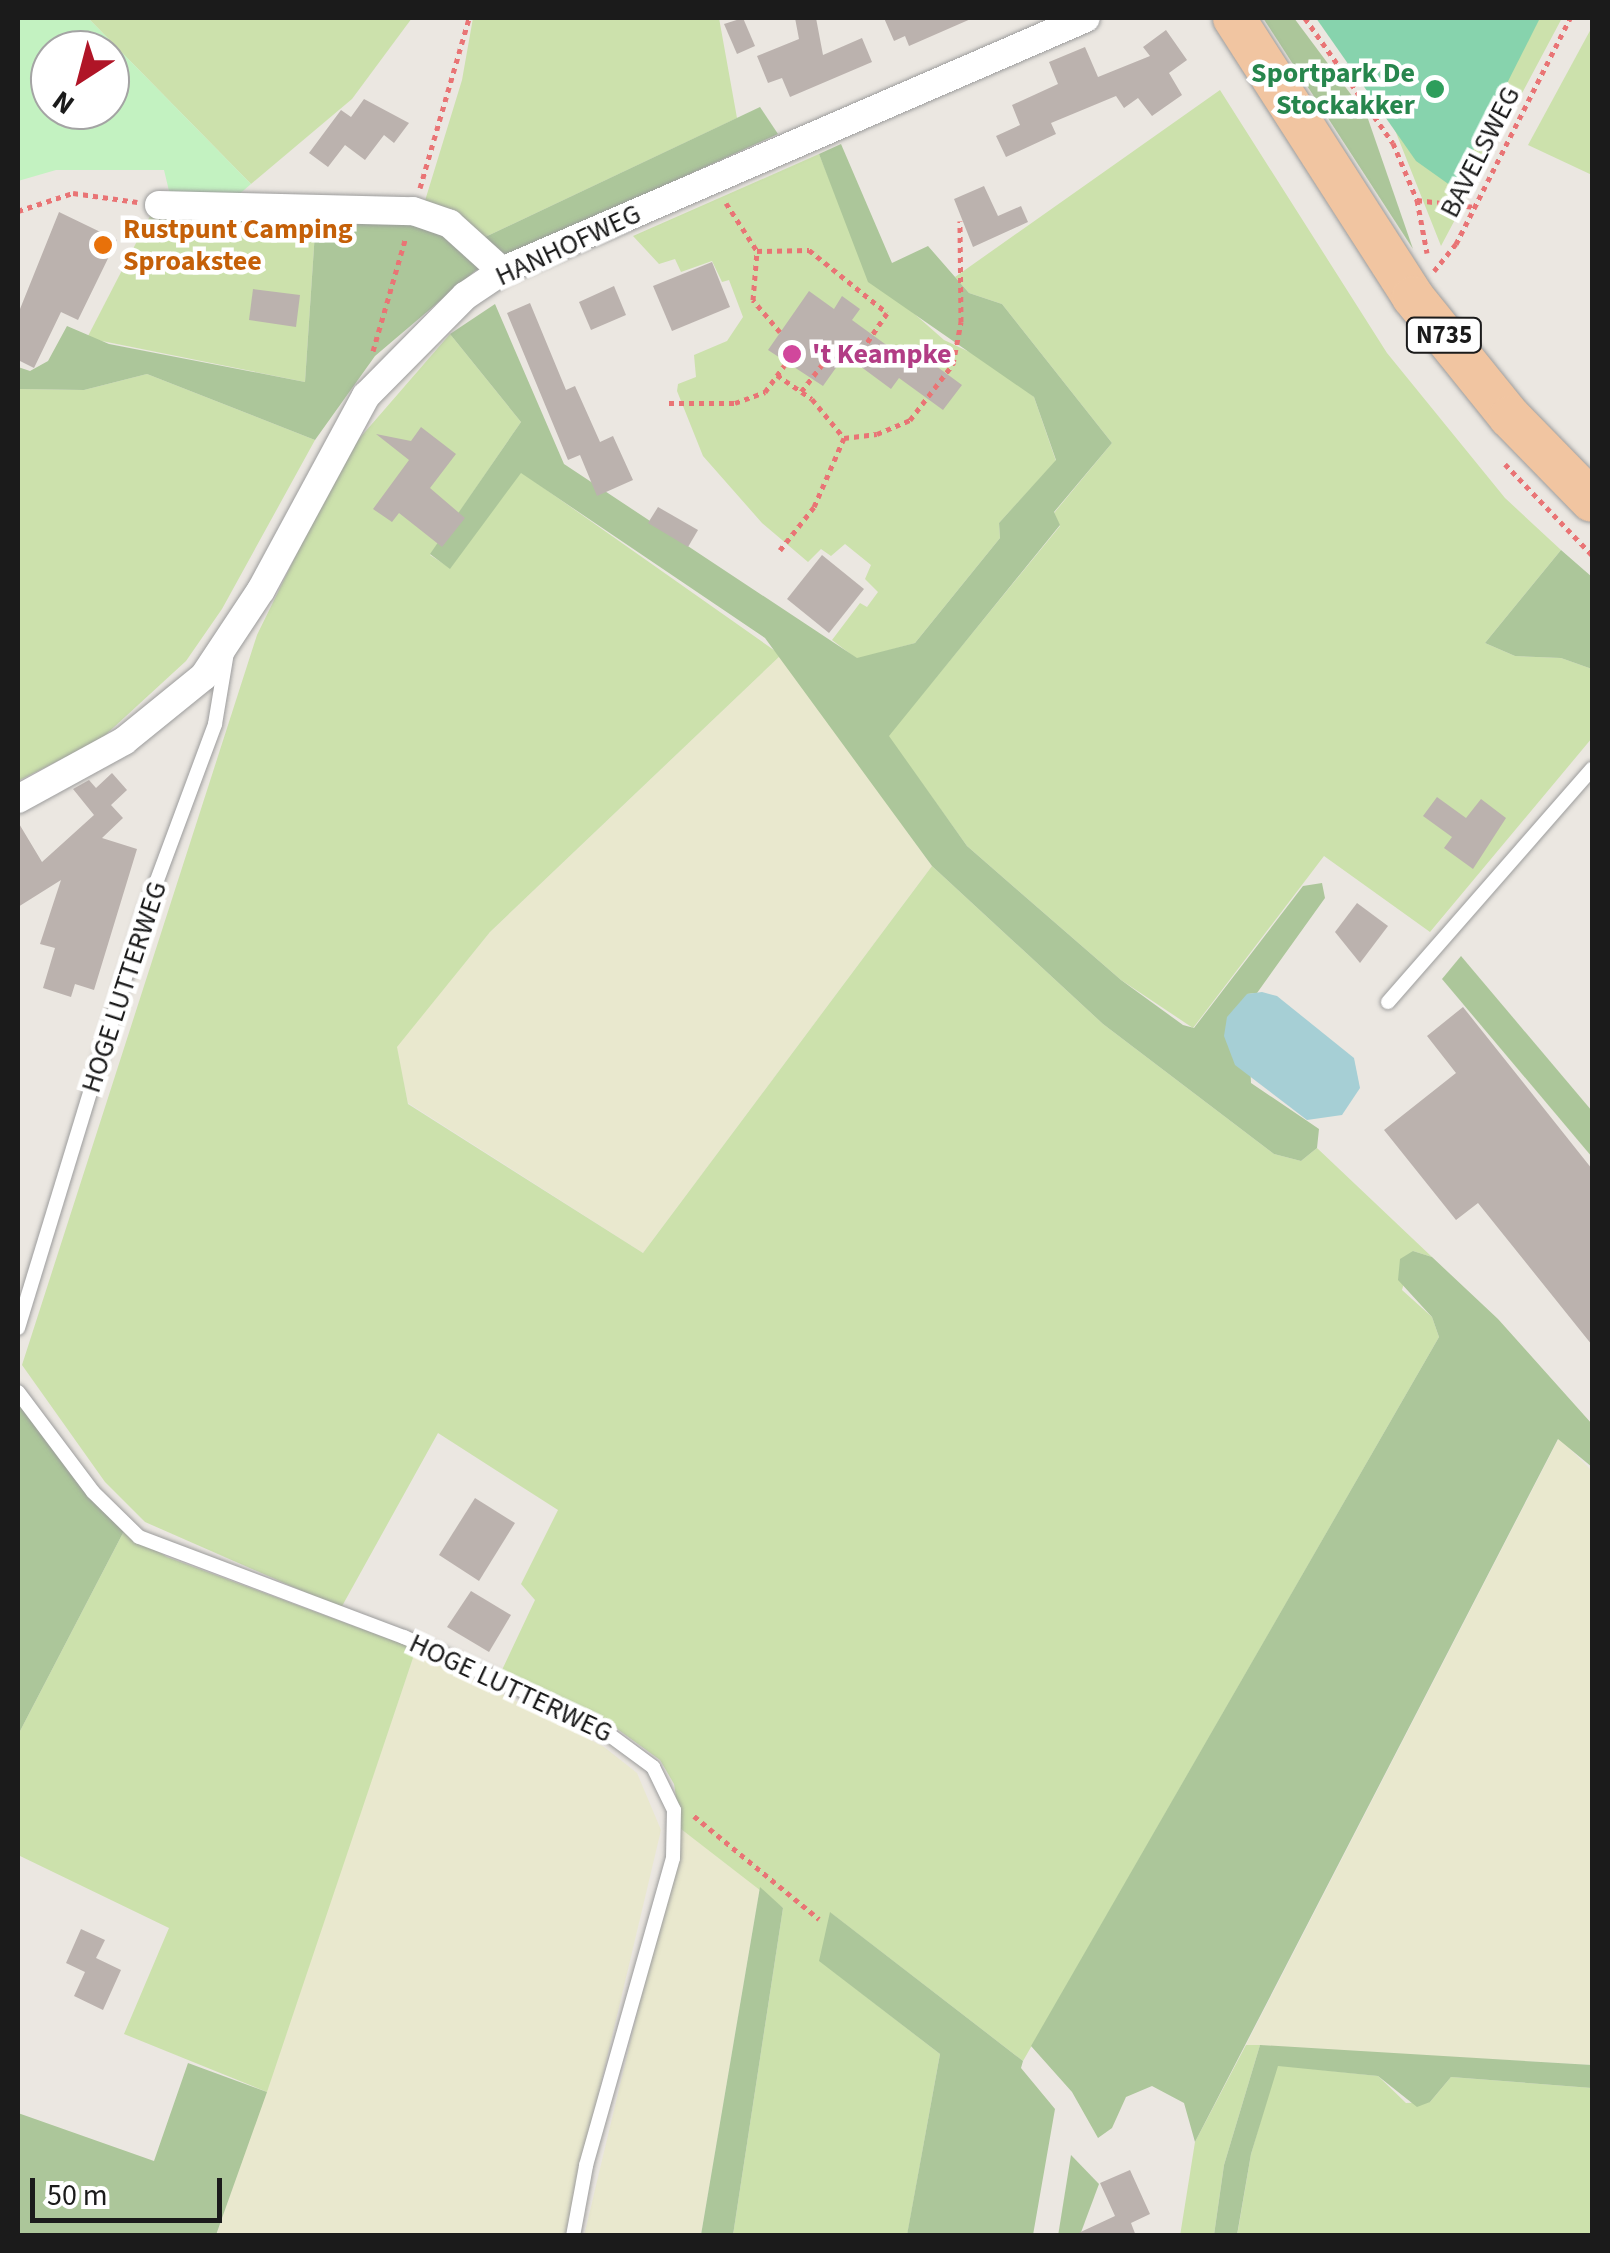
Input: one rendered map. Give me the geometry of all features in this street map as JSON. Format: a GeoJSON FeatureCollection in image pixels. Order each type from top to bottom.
{"type":"FeatureCollection","features":[{"type":"Feature","properties":{"kind":"main road","name":"N735"},"geometry":{"type":"LineString","coordinates":[[1234,18],[1414,297],[1510,417],[1592,502]]}},
{"type":"Feature","properties":{"kind":"street","name":"HANHOFWEG"},"geometry":{"type":"LineString","coordinates":[[18,799],[83,767],[175,705],[228,646],[366,396],[431,325],[502,271],[1086,18]]}},
{"type":"Feature","properties":{"kind":"street"},"geometry":{"type":"LineString","coordinates":[[159,206],[413,211],[450,224],[502,271]]}},
{"type":"Feature","properties":{"kind":"lane","name":"HOGE LUTTERWEG"},"geometry":{"type":"LineString","coordinates":[[18,1328],[143,918],[215,724],[228,646]]}},
{"type":"Feature","properties":{"kind":"lane"},"geometry":{"type":"LineString","coordinates":[[1388,1002],[1592,768]]}},
{"type":"Feature","properties":{"kind":"lane","name":"HOGE LUTTERWEG"},"geometry":{"type":"LineString","coordinates":[[18,1392],[93,1492],[139,1537],[404,1637],[592,1722],[637,1751],[669,1796]]}},
{"type":"Feature","properties":{"kind":"lane"},"geometry":{"type":"LineString","coordinates":[[573,2236],[586,2166],[673,1858],[669,1796]]}},
{"type":"Feature","properties":{"kind":"path"},"geometry":{"type":"LineString","coordinates":[[1305,18],[1393,143],[1416,200],[1475,206]]}},
{"type":"Feature","properties":{"kind":"path","name":"BAVELSWEG"},"geometry":{"type":"LineString","coordinates":[[1414,297],[1456,244],[1570,18]]}},
{"type":"Feature","properties":{"kind":"path"},"geometry":{"type":"LineString","coordinates":[[713,180],[757,251],[754,300],[780,332]]}},
{"type":"Feature","properties":{"kind":"path"},"geometry":{"type":"LineString","coordinates":[[18,211],[73,194],[159,206]]}},
{"type":"Feature","properties":{"kind":"path"},"geometry":{"type":"LineString","coordinates":[[844,438],[877,434],[910,420],[953,364],[961,322],[960,221]]}},
{"type":"Feature","properties":{"kind":"path"},"geometry":{"type":"LineString","coordinates":[[757,251],[808,250],[886,313],[858,356],[835,348],[801,392]]}},
{"type":"Feature","properties":{"kind":"path"},"geometry":{"type":"LineString","coordinates":[[670,403],[735,402],[765,392],[786,363]]}},
{"type":"Feature","properties":{"kind":"path"},"geometry":{"type":"LineString","coordinates":[[776,375],[801,392],[844,438]]}},
{"type":"Feature","properties":{"kind":"path"},"geometry":{"type":"LineString","coordinates":[[780,550],[814,507],[844,438]]}},
{"type":"Feature","properties":{"kind":"path"},"geometry":{"type":"LineString","coordinates":[[669,1796],[819,1918]]}},
{"type":"Feature","properties":{"kind":"green space"},"geometry":{"type":"Polygon","coordinates":[[[18,18],[88,18],[100,30],[30,30],[30,130],[130,130],[130,61],[251,184],[237,196],[170,195],[164,170],[56,170],[18,181],[18,18]]]}},
{"type":"Feature","properties":{"kind":"green space"},"geometry":{"type":"Polygon","coordinates":[[[88,18],[412,18],[352,99],[251,184],[130,61],[130,30],[100,30],[88,18]]]}},
{"type":"Feature","properties":{"kind":"green space"},"geometry":{"type":"Polygon","coordinates":[[[473,18],[719,18],[737,118],[481,239],[442,206],[424,204],[462,80],[473,18]]]}},
{"type":"Feature","properties":{"kind":"green space"},"geometry":{"type":"Polygon","coordinates":[[[1263,18],[1294,18],[1367,116],[1413,249],[1263,18]]]}},
{"type":"Feature","properties":{"kind":"green space","name":"Sportpark De Stockakker"},"geometry":{"type":"Polygon","coordinates":[[[1316,18],[1540,18],[1454,188],[1416,161],[1316,18]]]}},
{"type":"Feature","properties":{"kind":"green space","name":"Sportpark De Stockakker"},"geometry":{"type":"Polygon","coordinates":[[[1329,18],[1562,18],[1441,246],[1393,125],[1329,18]]]}},
{"type":"Feature","properties":{"kind":"green space"},"geometry":{"type":"Polygon","coordinates":[[[1592,27],[1592,175],[1528,145],[1592,27]]]}},
{"type":"Feature","properties":{"kind":"green space"},"geometry":{"type":"Polygon","coordinates":[[[1220,90],[1387,353],[1505,498],[1561,550],[1485,643],[1515,656],[1561,658],[1592,669],[1592,738],[1430,932],[1324,856],[1193,1028],[1121,980],[967,846],[888,736],[1060,526],[1054,513],[1112,443],[1002,304],[969,293],[955,277],[1220,90]]]}},
{"type":"Feature","properties":{"kind":"green space"},"geometry":{"type":"Polygon","coordinates":[[[760,107],[778,134],[505,258],[481,239],[760,107]]]}},
{"type":"Feature","properties":{"kind":"green space"},"geometry":{"type":"Polygon","coordinates":[[[841,144],[892,263],[928,246],[969,293],[1002,304],[1112,443],[1054,512],[1060,525],[889,736],[967,846],[1121,980],[1183,1025],[1194,1028],[1303,886],[1322,883],[1325,898],[1257,993],[1247,994],[1251,1083],[1319,1129],[1317,1148],[1301,1161],[1274,1154],[1103,1024],[932,866],[765,638],[521,473],[450,569],[430,554],[521,422],[450,334],[495,304],[564,464],[857,658],[915,643],[1000,538],[999,523],[1056,460],[1034,397],[868,282],[819,154],[841,144]]]}},
{"type":"Feature","properties":{"kind":"green space"},"geometry":{"type":"Polygon","coordinates":[[[819,154],[867,272],[944,340],[993,363],[1034,397],[1056,461],[999,523],[1000,538],[915,643],[857,659],[832,640],[860,603],[867,607],[878,592],[865,579],[871,565],[845,544],[831,556],[821,549],[808,562],[762,523],[703,456],[677,391],[678,384],[696,377],[694,355],[727,341],[743,317],[729,280],[722,282],[712,261],[681,272],[675,259],[659,264],[633,236],[819,154]]]}},
{"type":"Feature","properties":{"kind":"green space"},"geometry":{"type":"Polygon","coordinates":[[[150,216],[316,217],[305,382],[87,338],[150,216]]]}},
{"type":"Feature","properties":{"kind":"green space"},"geometry":{"type":"Polygon","coordinates":[[[316,217],[423,225],[442,231],[481,266],[375,356],[315,440],[147,374],[84,390],[18,389],[18,367],[30,371],[48,361],[67,326],[109,344],[305,382],[316,217]]]}},
{"type":"Feature","properties":{"kind":"green space"},"geometry":{"type":"Polygon","coordinates":[[[450,334],[521,422],[430,555],[450,568],[521,472],[781,655],[490,932],[397,1047],[408,1104],[643,1253],[932,866],[1103,1024],[1274,1154],[1301,1161],[1317,1148],[1432,1257],[1413,1251],[1402,1290],[1432,1317],[1439,1337],[1023,2061],[831,1913],[820,1961],[940,2054],[907,2236],[733,2235],[783,1908],[681,1829],[674,1784],[660,1760],[598,1715],[502,1670],[535,1600],[521,1584],[558,1510],[438,1433],[341,1608],[145,1522],[105,1482],[22,1365],[257,635],[345,455],[450,334]]]}},
{"type":"Feature","properties":{"kind":"green space"},"geometry":{"type":"Polygon","coordinates":[[[147,374],[315,440],[222,609],[186,661],[101,739],[18,781],[18,389],[84,390],[147,374]]]}},
{"type":"Feature","properties":{"kind":"green space"},"geometry":{"type":"Polygon","coordinates":[[[1561,550],[1592,577],[1592,669],[1561,658],[1515,656],[1485,643],[1561,550]]]}},
{"type":"Feature","properties":{"kind":"green space"},"geometry":{"type":"Polygon","coordinates":[[[781,655],[932,866],[643,1253],[408,1103],[396,1047],[490,932],[781,655]]]}},
{"type":"Feature","properties":{"kind":"green space"},"geometry":{"type":"Polygon","coordinates":[[[1461,956],[1592,1111],[1592,1157],[1442,979],[1461,956]]]}},
{"type":"Feature","properties":{"kind":"green space"},"geometry":{"type":"Polygon","coordinates":[[[1413,1251],[1432,1257],[1498,1319],[1592,1424],[1592,1467],[1558,1439],[1195,2142],[1184,2103],[1152,2086],[1126,2097],[1112,2128],[1098,2138],[1072,2092],[1031,2046],[1439,1337],[1432,1317],[1398,1280],[1400,1259],[1413,1251]]]}},
{"type":"Feature","properties":{"kind":"green space"},"geometry":{"type":"Polygon","coordinates":[[[18,1403],[89,1497],[124,1531],[18,1735],[18,1403]]]}},
{"type":"Feature","properties":{"kind":"green space"},"geometry":{"type":"Polygon","coordinates":[[[1559,1438],[1592,1471],[1592,2065],[1246,2045],[1559,1438]]]}},
{"type":"Feature","properties":{"kind":"green space"},"geometry":{"type":"Polygon","coordinates":[[[124,1531],[167,1557],[416,1649],[267,2092],[124,2034],[169,1928],[18,1855],[18,1735],[124,1531]]]}},
{"type":"Feature","properties":{"kind":"green space"},"geometry":{"type":"Polygon","coordinates":[[[416,1649],[604,1747],[637,1773],[661,1830],[565,2235],[216,2236],[416,1649]]]}},
{"type":"Feature","properties":{"kind":"green space"},"geometry":{"type":"Polygon","coordinates":[[[681,1829],[760,1887],[701,2235],[584,2236],[681,1829]]]}},
{"type":"Feature","properties":{"kind":"green space"},"geometry":{"type":"Polygon","coordinates":[[[760,1887],[783,1908],[733,2235],[701,2235],[760,1887]]]}},
{"type":"Feature","properties":{"kind":"green space"},"geometry":{"type":"Polygon","coordinates":[[[830,1912],[1023,2061],[1021,2068],[1055,2109],[1033,2235],[907,2235],[940,2054],[819,1961],[830,1912]]]}},
{"type":"Feature","properties":{"kind":"green space"},"geometry":{"type":"Polygon","coordinates":[[[1246,2045],[1260,2045],[1224,2165],[1214,2235],[1180,2236],[1195,2142],[1246,2045]]]}},
{"type":"Feature","properties":{"kind":"green space"},"geometry":{"type":"Polygon","coordinates":[[[1260,2045],[1592,2065],[1592,2088],[1451,2077],[1430,2102],[1417,2107],[1378,2076],[1278,2066],[1251,2154],[1237,2235],[1214,2235],[1224,2165],[1260,2045]]]}},
{"type":"Feature","properties":{"kind":"green space"},"geometry":{"type":"Polygon","coordinates":[[[188,2063],[267,2092],[216,2235],[18,2235],[18,2113],[154,2161],[188,2063]]]}},
{"type":"Feature","properties":{"kind":"green space"},"geometry":{"type":"Polygon","coordinates":[[[1277,2065],[1378,2076],[1406,2103],[1430,2102],[1451,2077],[1592,2088],[1592,2235],[1237,2236],[1251,2154],[1277,2065]]]}},
{"type":"Feature","properties":{"kind":"green space"},"geometry":{"type":"Polygon","coordinates":[[[1071,2155],[1099,2184],[1080,2235],[1058,2236],[1071,2155]]]}},
{"type":"Feature","properties":{"kind":"water"},"geometry":{"type":"Polygon","coordinates":[[[1247,994],[1277,996],[1354,1058],[1360,1088],[1342,1115],[1307,1120],[1235,1065],[1224,1036],[1227,1017],[1247,994]]]}},
{"type":"Feature","properties":{"kind":"building"},"geometry":{"type":"Polygon","coordinates":[[[743,18],[755,46],[737,54],[724,24],[743,18]]]}},
{"type":"Feature","properties":{"kind":"building"},"geometry":{"type":"Polygon","coordinates":[[[795,18],[816,18],[823,55],[862,38],[872,62],[790,97],[782,78],[768,83],[757,56],[799,39],[795,18]]]}},
{"type":"Feature","properties":{"kind":"building"},"geometry":{"type":"Polygon","coordinates":[[[884,18],[973,18],[909,46],[905,36],[894,41],[884,18]]]}},
{"type":"Feature","properties":{"kind":"building"},"geometry":{"type":"Polygon","coordinates":[[[1166,30],[1187,60],[1169,73],[1182,95],[1152,116],[1138,98],[1124,108],[1116,96],[1051,123],[1056,134],[1006,157],[996,136],[1020,125],[1012,105],[1058,84],[1049,62],[1085,47],[1098,77],[1150,56],[1143,47],[1166,30]]]}},
{"type":"Feature","properties":{"kind":"building"},"geometry":{"type":"Polygon","coordinates":[[[364,99],[409,123],[394,143],[384,135],[365,160],[345,145],[328,167],[309,153],[341,110],[351,117],[364,99]]]}},
{"type":"Feature","properties":{"kind":"building"},"geometry":{"type":"Polygon","coordinates":[[[984,186],[998,216],[1021,206],[1028,222],[973,247],[954,199],[984,186]]]}},
{"type":"Feature","properties":{"kind":"building"},"geometry":{"type":"Polygon","coordinates":[[[59,212],[117,240],[78,320],[61,312],[34,368],[18,360],[18,314],[59,212]]]}},
{"type":"Feature","properties":{"kind":"building"},"geometry":{"type":"Polygon","coordinates":[[[712,262],[730,307],[672,331],[653,286],[712,262]]]}},
{"type":"Feature","properties":{"kind":"building"},"geometry":{"type":"Polygon","coordinates":[[[614,286],[626,315],[591,330],[579,302],[614,286]]]}},
{"type":"Feature","properties":{"kind":"building"},"geometry":{"type":"Polygon","coordinates":[[[253,289],[300,295],[296,327],[249,320],[253,289]]]}},
{"type":"Feature","properties":{"kind":"building"},"geometry":{"type":"Polygon","coordinates":[[[809,291],[834,309],[842,296],[860,309],[852,320],[914,365],[921,355],[962,385],[943,410],[899,378],[891,389],[845,355],[823,386],[768,350],[809,291]]]}},
{"type":"Feature","properties":{"kind":"building"},"geometry":{"type":"Polygon","coordinates":[[[530,303],[566,390],[575,386],[600,442],[613,436],[633,480],[597,496],[580,455],[568,460],[507,313],[530,303]]]}},
{"type":"Feature","properties":{"kind":"building"},"geometry":{"type":"Polygon","coordinates":[[[421,427],[456,454],[430,488],[465,518],[442,547],[399,513],[392,522],[373,509],[409,460],[376,434],[411,441],[421,427]]]}},
{"type":"Feature","properties":{"kind":"building"},"geometry":{"type":"Polygon","coordinates":[[[658,507],[698,530],[688,547],[648,523],[658,507]]]}},
{"type":"Feature","properties":{"kind":"building"},"geometry":{"type":"Polygon","coordinates":[[[822,555],[864,589],[829,633],[787,599],[822,555]]]}},
{"type":"Feature","properties":{"kind":"building"},"geometry":{"type":"Polygon","coordinates":[[[112,773],[127,790],[111,805],[123,818],[102,838],[137,849],[94,990],[75,984],[71,997],[43,988],[55,948],[40,944],[61,880],[18,907],[18,822],[42,862],[94,815],[73,789],[89,780],[96,788],[112,773]]]}},
{"type":"Feature","properties":{"kind":"building"},"geometry":{"type":"Polygon","coordinates":[[[1437,797],[1466,818],[1481,799],[1506,818],[1473,869],[1444,848],[1452,837],[1423,816],[1437,797]]]}},
{"type":"Feature","properties":{"kind":"building"},"geometry":{"type":"Polygon","coordinates":[[[1357,903],[1388,926],[1360,963],[1335,932],[1357,903]]]}},
{"type":"Feature","properties":{"kind":"building"},"geometry":{"type":"Polygon","coordinates":[[[1463,1007],[1592,1169],[1592,1345],[1478,1203],[1456,1220],[1384,1130],[1456,1073],[1427,1036],[1463,1007]]]}},
{"type":"Feature","properties":{"kind":"building"},"geometry":{"type":"Polygon","coordinates":[[[475,1498],[515,1523],[479,1581],[439,1555],[475,1498]]]}},
{"type":"Feature","properties":{"kind":"building"},"geometry":{"type":"Polygon","coordinates":[[[471,1591],[511,1615],[489,1652],[447,1627],[471,1591]]]}},
{"type":"Feature","properties":{"kind":"building"},"geometry":{"type":"Polygon","coordinates":[[[81,1929],[105,1940],[96,1958],[121,1970],[103,2010],[74,1996],[85,1972],[66,1963],[81,1929]]]}},
{"type":"Feature","properties":{"kind":"building"},"geometry":{"type":"Polygon","coordinates":[[[1130,2170],[1150,2214],[1131,2223],[1136,2236],[1072,2236],[1115,2216],[1100,2183],[1130,2170]]]}},
{"type":"Feature","properties":{"kind":"place","name":"Sportpark De Stockakker"},"geometry":{"type":"Point","coordinates":[1435,89]}},
{"type":"Feature","properties":{"kind":"place","name":"Rustpunt Camping Sproakstee"},"geometry":{"type":"Point","coordinates":[103,245]}},
{"type":"Feature","properties":{"kind":"place","name":"'t Keampke"},"geometry":{"type":"Point","coordinates":[792,354]}}]}
